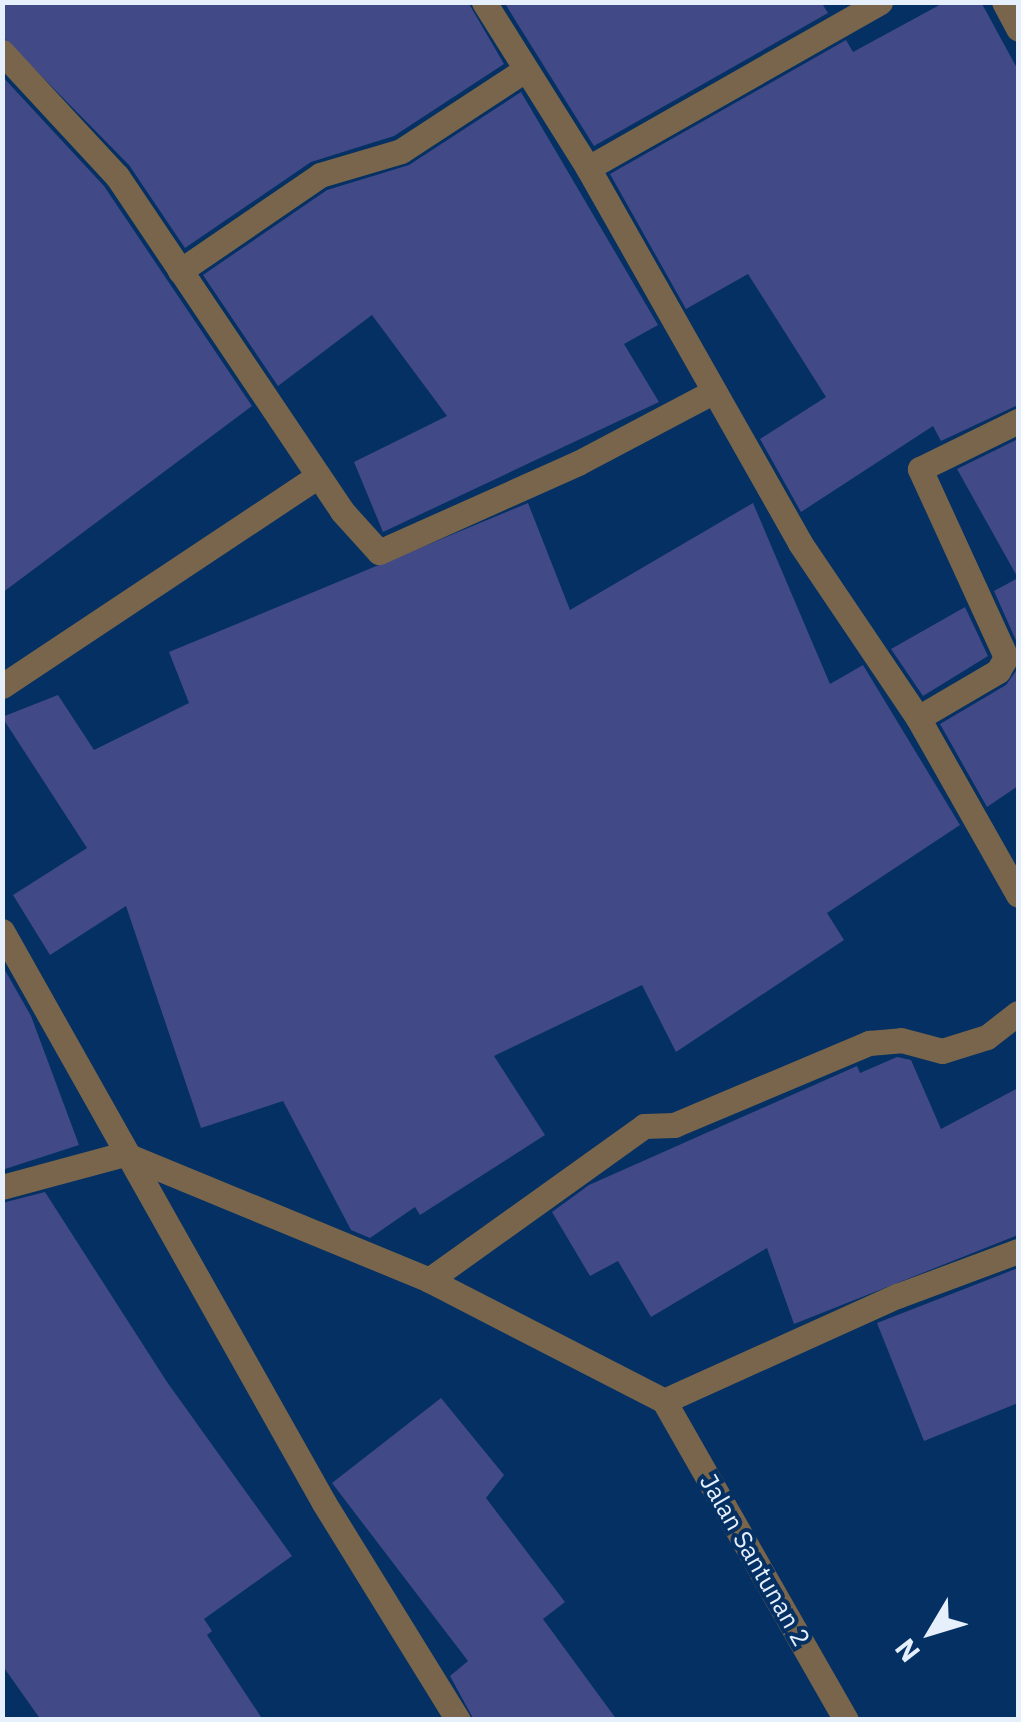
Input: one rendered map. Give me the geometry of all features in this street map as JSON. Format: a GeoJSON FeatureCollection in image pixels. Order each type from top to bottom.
{"type":"FeatureCollection","features":[{"type":"Feature","properties":{"kind":"street"},"geometry":{"type":"LineString","coordinates":[[484,2],[588,168],[711,393],[800,543],[918,718],[1018,895]]}},
{"type":"Feature","properties":{"kind":"street"},"geometry":{"type":"LineString","coordinates":[[588,168],[880,2]]}},
{"type":"Feature","properties":{"kind":"street"},"geometry":{"type":"LineString","coordinates":[[1004,2],[1018,28]]}},
{"type":"Feature","properties":{"kind":"street"},"geometry":{"type":"LineString","coordinates":[[2,52],[117,176],[318,476],[379,552],[578,463],[711,393]]}},
{"type":"Feature","properties":{"kind":"street"},"geometry":{"type":"LineString","coordinates":[[180,271],[320,175],[401,151],[526,70]]}},
{"type":"Feature","properties":{"kind":"street"},"geometry":{"type":"LineString","coordinates":[[918,718],[998,671],[1006,649],[920,470],[1018,421]]}},
{"type":"Feature","properties":{"kind":"street"},"geometry":{"type":"LineString","coordinates":[[2,686],[318,476]]}},
{"type":"Feature","properties":{"kind":"street"},"geometry":{"type":"LineString","coordinates":[[2,931],[324,1504],[458,1720]]}},
{"type":"Feature","properties":{"kind":"street"},"geometry":{"type":"LineString","coordinates":[[429,1280],[644,1126],[674,1125],[869,1043],[902,1040],[942,1051],[987,1037],[1018,1013]]}},
{"type":"Feature","properties":{"kind":"street"},"geometry":{"type":"LineString","coordinates":[[2,1187],[124,1154],[429,1280],[664,1400],[897,1296],[1018,1251]]}},
{"type":"Feature","properties":{"kind":"street","name":"Jalan Santunan 2"},"geometry":{"type":"LineString","coordinates":[[664,1400],[846,1720]]}},
{"type":"Feature","properties":{"kind":"building"},"geometry":{"type":"Polygon","coordinates":[[[2,2],[468,2],[504,64],[394,136],[311,162],[185,248],[129,165],[2,36],[2,2]]]}},
{"type":"Feature","properties":{"kind":"building"},"geometry":{"type":"Polygon","coordinates":[[[504,2],[821,2],[828,13],[594,146],[504,2]]]}},
{"type":"Feature","properties":{"kind":"building"},"geometry":{"type":"Polygon","coordinates":[[[945,2],[981,2],[1018,70],[1018,405],[941,441],[933,426],[801,512],[760,439],[826,397],[748,274],[686,309],[610,174],[846,40],[853,52],[945,2]]]}},
{"type":"Feature","properties":{"kind":"building"},"geometry":{"type":"Polygon","coordinates":[[[2,76],[104,186],[252,406],[2,593],[2,76]]]}},
{"type":"Feature","properties":{"kind":"building"},"geometry":{"type":"Polygon","coordinates":[[[521,92],[658,325],[624,344],[659,402],[383,532],[354,462],[447,416],[372,315],[278,386],[203,275],[327,190],[409,165],[521,92]]]}},
{"type":"Feature","properties":{"kind":"building"},"geometry":{"type":"Polygon","coordinates":[[[1018,439],[1018,578],[957,469],[1018,439]]]}},
{"type":"Feature","properties":{"kind":"building"},"geometry":{"type":"Polygon","coordinates":[[[528,503],[570,610],[753,503],[830,684],[863,665],[960,825],[827,913],[844,940],[676,1052],[642,985],[494,1056],[545,1135],[420,1215],[415,1207],[370,1238],[351,1230],[283,1101],[201,1128],[126,906],[50,955],[13,895],[87,848],[2,717],[58,695],[94,750],[189,703],[169,652],[528,503]]]}},
{"type":"Feature","properties":{"kind":"building"},"geometry":{"type":"Polygon","coordinates":[[[1018,578],[1018,645],[994,591],[1018,578]]]}},
{"type":"Feature","properties":{"kind":"building"},"geometry":{"type":"Polygon","coordinates":[[[965,607],[988,656],[923,696],[891,649],[965,607]]]}},
{"type":"Feature","properties":{"kind":"building"},"geometry":{"type":"Polygon","coordinates":[[[1018,668],[1018,786],[987,807],[940,724],[1006,685],[1018,668]]]}},
{"type":"Feature","properties":{"kind":"building"},"geometry":{"type":"Polygon","coordinates":[[[2,965],[31,1016],[79,1145],[2,1170],[2,965]]]}},
{"type":"Feature","properties":{"kind":"building"},"geometry":{"type":"Polygon","coordinates":[[[897,1057],[911,1060],[941,1129],[1018,1088],[1018,1235],[794,1324],[767,1248],[651,1317],[618,1261],[590,1276],[552,1212],[589,1185],[857,1066],[860,1073],[897,1057]]]}},
{"type":"Feature","properties":{"kind":"building"},"geometry":{"type":"Polygon","coordinates":[[[45,1192],[167,1382],[292,1556],[204,1619],[212,1631],[207,1635],[263,1720],[41,1720],[2,1665],[2,1203],[45,1192]]]}},
{"type":"Feature","properties":{"kind":"building"},"geometry":{"type":"Polygon","coordinates":[[[1018,1268],[1018,1403],[924,1441],[877,1323],[1018,1268]]]}},
{"type":"Feature","properties":{"kind":"building"},"geometry":{"type":"Polygon","coordinates":[[[441,1398],[504,1475],[486,1498],[565,1602],[543,1619],[617,1720],[474,1720],[450,1676],[468,1661],[332,1483],[441,1398]]]}}]}
